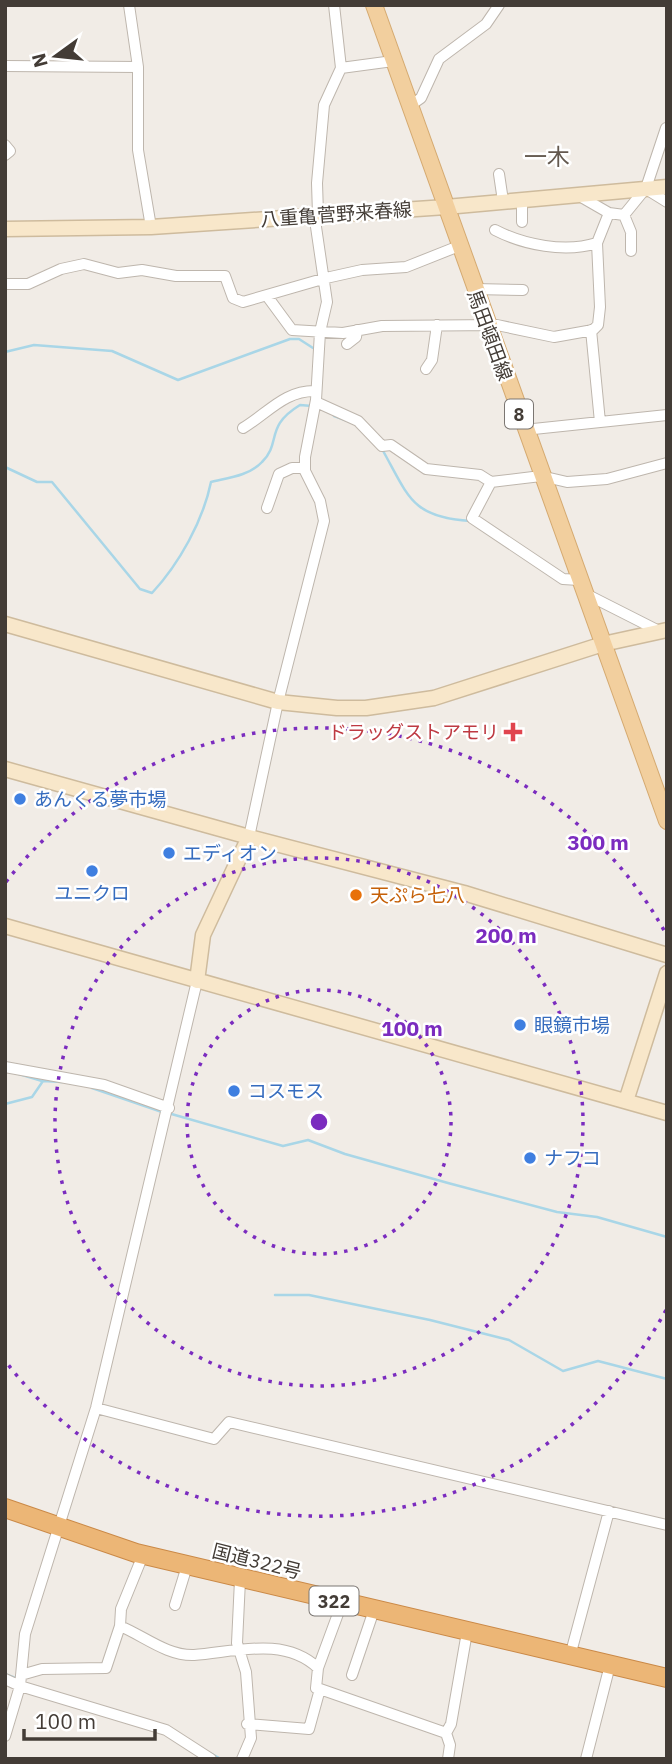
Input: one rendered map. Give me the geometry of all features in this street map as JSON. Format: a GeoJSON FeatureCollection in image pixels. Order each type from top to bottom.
{"type":"FeatureCollection","features":[{"type":"Feature","properties":{"kind":"highway","name":"国道322号"},"geometry":{"type":"LineString","coordinates":[[5,1508],[143,1555],[240,1580],[667,1678]]}},
{"type":"Feature","properties":{"kind":"main road","name":"馬田頓田線"},"geometry":{"type":"LineString","coordinates":[[374,5],[486,326],[667,821]]}},
{"type":"Feature","properties":{"kind":"street"},"geometry":{"type":"LineString","coordinates":[[129,5],[138,68],[138,150],[151,226]]}},
{"type":"Feature","properties":{"kind":"street"},"geometry":{"type":"LineString","coordinates":[[5,1736],[20,1681],[25,1634],[57,1525],[96,1408],[168,1112],[197,981],[203,935],[248,837],[278,702],[324,521],[320,501],[305,468],[317,391],[320,332],[325,318],[326,278],[316,217],[324,105],[341,68],[334,5]]}},
{"type":"Feature","properties":{"kind":"street"},"geometry":{"type":"LineString","coordinates":[[408,107],[421,98],[439,59],[486,24],[499,5]]}},
{"type":"Feature","properties":{"kind":"street"},"geometry":{"type":"LineString","coordinates":[[341,68],[393,61]]}},
{"type":"Feature","properties":{"kind":"street"},"geometry":{"type":"LineString","coordinates":[[5,66],[138,68]]}},
{"type":"Feature","properties":{"kind":"street"},"geometry":{"type":"LineString","coordinates":[[624,215],[646,188],[666,128]]}},
{"type":"Feature","properties":{"kind":"street"},"geometry":{"type":"LineString","coordinates":[[5,145],[9,151],[5,155]]}},
{"type":"Feature","properties":{"kind":"street"},"geometry":{"type":"LineString","coordinates":[[499,174],[503,201]]}},
{"type":"Feature","properties":{"kind":"street","name":"八重亀菅野来春線"},"geometry":{"type":"LineString","coordinates":[[5,229],[151,226],[316,217],[667,187]]}},
{"type":"Feature","properties":{"kind":"street"},"geometry":{"type":"LineString","coordinates":[[646,188],[667,201]]}},
{"type":"Feature","properties":{"kind":"street"},"geometry":{"type":"LineString","coordinates":[[576,194],[609,213],[624,215]]}},
{"type":"Feature","properties":{"kind":"street"},"geometry":{"type":"LineString","coordinates":[[522,199],[522,222]]}},
{"type":"Feature","properties":{"kind":"street"},"geometry":{"type":"LineString","coordinates":[[267,296],[292,330],[320,332],[486,326],[554,337],[591,330],[598,325],[600,307],[597,243],[609,213]]}},
{"type":"Feature","properties":{"kind":"street"},"geometry":{"type":"LineString","coordinates":[[624,215],[631,232],[631,251]]}},
{"type":"Feature","properties":{"kind":"street"},"geometry":{"type":"LineString","coordinates":[[495,230],[533,244],[579,247],[597,243]]}},
{"type":"Feature","properties":{"kind":"street"},"geometry":{"type":"LineString","coordinates":[[5,284],[28,284],[61,269],[83,264],[118,273],[142,270],[176,276],[225,276],[236,302],[362,270],[405,267],[459,246]]}},
{"type":"Feature","properties":{"kind":"street"},"geometry":{"type":"LineString","coordinates":[[474,289],[523,290]]}},
{"type":"Feature","properties":{"kind":"street"},"geometry":{"type":"LineString","coordinates":[[426,369],[432,360],[437,326]]}},
{"type":"Feature","properties":{"kind":"street"},"geometry":{"type":"LineString","coordinates":[[346,344],[356,337],[357,330]]}},
{"type":"Feature","properties":{"kind":"street"},"geometry":{"type":"LineString","coordinates":[[591,330],[600,422]]}},
{"type":"Feature","properties":{"kind":"street"},"geometry":{"type":"LineString","coordinates":[[243,428],[289,396],[303,390],[317,391]]}},
{"type":"Feature","properties":{"kind":"street"},"geometry":{"type":"LineString","coordinates":[[315,405],[358,421],[382,446],[391,445],[426,469],[480,475],[491,482],[541,476],[567,482],[607,479],[667,463]]}},
{"type":"Feature","properties":{"kind":"street"},"geometry":{"type":"LineString","coordinates":[[524,430],[667,415]]}},
{"type":"Feature","properties":{"kind":"street"},"geometry":{"type":"LineString","coordinates":[[267,508],[279,474],[292,468],[305,468]]}},
{"type":"Feature","properties":{"kind":"street"},"geometry":{"type":"LineString","coordinates":[[491,482],[472,518],[563,579],[582,586],[664,631]]}},
{"type":"Feature","properties":{"kind":"street"},"geometry":{"type":"LineString","coordinates":[[5,624],[278,702],[337,708],[402,704],[434,698],[603,645],[664,631]]}},
{"type":"Feature","properties":{"kind":"street"},"geometry":{"type":"LineString","coordinates":[[5,769],[248,837],[464,893],[667,955]]}},
{"type":"Feature","properties":{"kind":"street"},"geometry":{"type":"LineString","coordinates":[[5,926],[667,1113]]}},
{"type":"Feature","properties":{"kind":"street"},"geometry":{"type":"LineString","coordinates":[[626,1101],[667,973]]}},
{"type":"Feature","properties":{"kind":"street"},"geometry":{"type":"LineString","coordinates":[[5,1067],[104,1084],[168,1112]]}},
{"type":"Feature","properties":{"kind":"street"},"geometry":{"type":"LineString","coordinates":[[96,1408],[214,1439],[229,1422],[667,1525]]}},
{"type":"Feature","properties":{"kind":"street"},"geometry":{"type":"LineString","coordinates":[[570,1656],[609,1511]]}},
{"type":"Feature","properties":{"kind":"street"},"geometry":{"type":"LineString","coordinates":[[20,1681],[42,1669],[106,1668],[120,1626],[121,1609],[143,1555]]}},
{"type":"Feature","properties":{"kind":"street"},"geometry":{"type":"LineString","coordinates":[[175,1605],[187,1566]]}},
{"type":"Feature","properties":{"kind":"street"},"geometry":{"type":"LineString","coordinates":[[240,1580],[237,1643],[246,1672],[247,1724],[251,1738],[242,1759]]}},
{"type":"Feature","properties":{"kind":"street"},"geometry":{"type":"LineString","coordinates":[[342,1603],[318,1668],[316,1688],[446,1733]]}},
{"type":"Feature","properties":{"kind":"street"},"geometry":{"type":"LineString","coordinates":[[352,1675],[374,1611]]}},
{"type":"Feature","properties":{"kind":"street"},"geometry":{"type":"LineString","coordinates":[[120,1626],[165,1650],[194,1655],[269,1648],[294,1654],[318,1668]]}},
{"type":"Feature","properties":{"kind":"street"},"geometry":{"type":"LineString","coordinates":[[448,1759],[450,1745],[446,1733],[451,1724],[467,1632]]}},
{"type":"Feature","properties":{"kind":"street"},"geometry":{"type":"LineString","coordinates":[[586,1759],[610,1665]]}},
{"type":"Feature","properties":{"kind":"street"},"geometry":{"type":"LineString","coordinates":[[5,1679],[20,1681],[166,1730],[211,1759]]}},
{"type":"Feature","properties":{"kind":"street"},"geometry":{"type":"LineString","coordinates":[[247,1724],[309,1729],[320,1689]]}},
{"type":"Feature","properties":{"kind":"waterway"},"geometry":{"type":"LineString","coordinates":[[5,352],[34,345],[112,351],[178,380],[290,339],[299,339],[313,348]]}},
{"type":"Feature","properties":{"kind":"waterway"},"geometry":{"type":"LineString","coordinates":[[5,467],[37,482],[52,482],[140,589],[152,593],[189,541],[211,482],[238,476],[257,467],[268,455],[282,420],[300,405],[312,406]]}},
{"type":"Feature","properties":{"kind":"waterway"},"geometry":{"type":"LineString","coordinates":[[334,416],[348,421]]}},
{"type":"Feature","properties":{"kind":"waterway"},"geometry":{"type":"LineString","coordinates":[[382,449],[414,502],[435,515],[470,521]]}},
{"type":"Feature","properties":{"kind":"waterway"},"geometry":{"type":"LineString","coordinates":[[19,1074],[42,1081]]}},
{"type":"Feature","properties":{"kind":"waterway"},"geometry":{"type":"LineString","coordinates":[[5,1104],[32,1097],[43,1081],[62,1082]]}},
{"type":"Feature","properties":{"kind":"waterway"},"geometry":{"type":"LineString","coordinates":[[92,1088],[162,1112]]}},
{"type":"Feature","properties":{"kind":"waterway"},"geometry":{"type":"LineString","coordinates":[[168,1113],[283,1146],[308,1140],[345,1154],[448,1183],[557,1212],[597,1217],[667,1237]]}},
{"type":"Feature","properties":{"kind":"waterway"},"geometry":{"type":"LineString","coordinates":[[275,1295],[309,1295],[430,1320],[509,1340],[563,1371],[598,1361],[667,1379]]}},
{"type":"Feature","properties":{"kind":"waterway"},"geometry":{"type":"LineString","coordinates":[[5,1674],[18,1679]]}},
{"type":"Feature","properties":{"kind":"waterway"},"geometry":{"type":"LineString","coordinates":[[210,1753],[221,1759]]}},
{"type":"Feature","properties":{"kind":"place","name":"ドラッグストアモリ"},"geometry":{"type":"Point","coordinates":[513,732]}},
{"type":"Feature","properties":{"kind":"place","name":"あんくる夢市場"},"geometry":{"type":"Point","coordinates":[20,799]}},
{"type":"Feature","properties":{"kind":"place","name":"エディオン"},"geometry":{"type":"Point","coordinates":[169,853]}},
{"type":"Feature","properties":{"kind":"place","name":"ユニクロ"},"geometry":{"type":"Point","coordinates":[92,871]}},
{"type":"Feature","properties":{"kind":"place","name":"天ぷら七八"},"geometry":{"type":"Point","coordinates":[356,895]}},
{"type":"Feature","properties":{"kind":"place","name":"眼鏡市場"},"geometry":{"type":"Point","coordinates":[520,1025]}},
{"type":"Feature","properties":{"kind":"place","name":"コスモス"},"geometry":{"type":"Point","coordinates":[234,1091]}},
{"type":"Feature","properties":{"kind":"place","name":"ナフコ"},"geometry":{"type":"Point","coordinates":[530,1158]}},
{"type":"Feature","properties":{"kind":"district","name":"一木"},"geometry":{"type":"Point","coordinates":[547,156]}}]}
